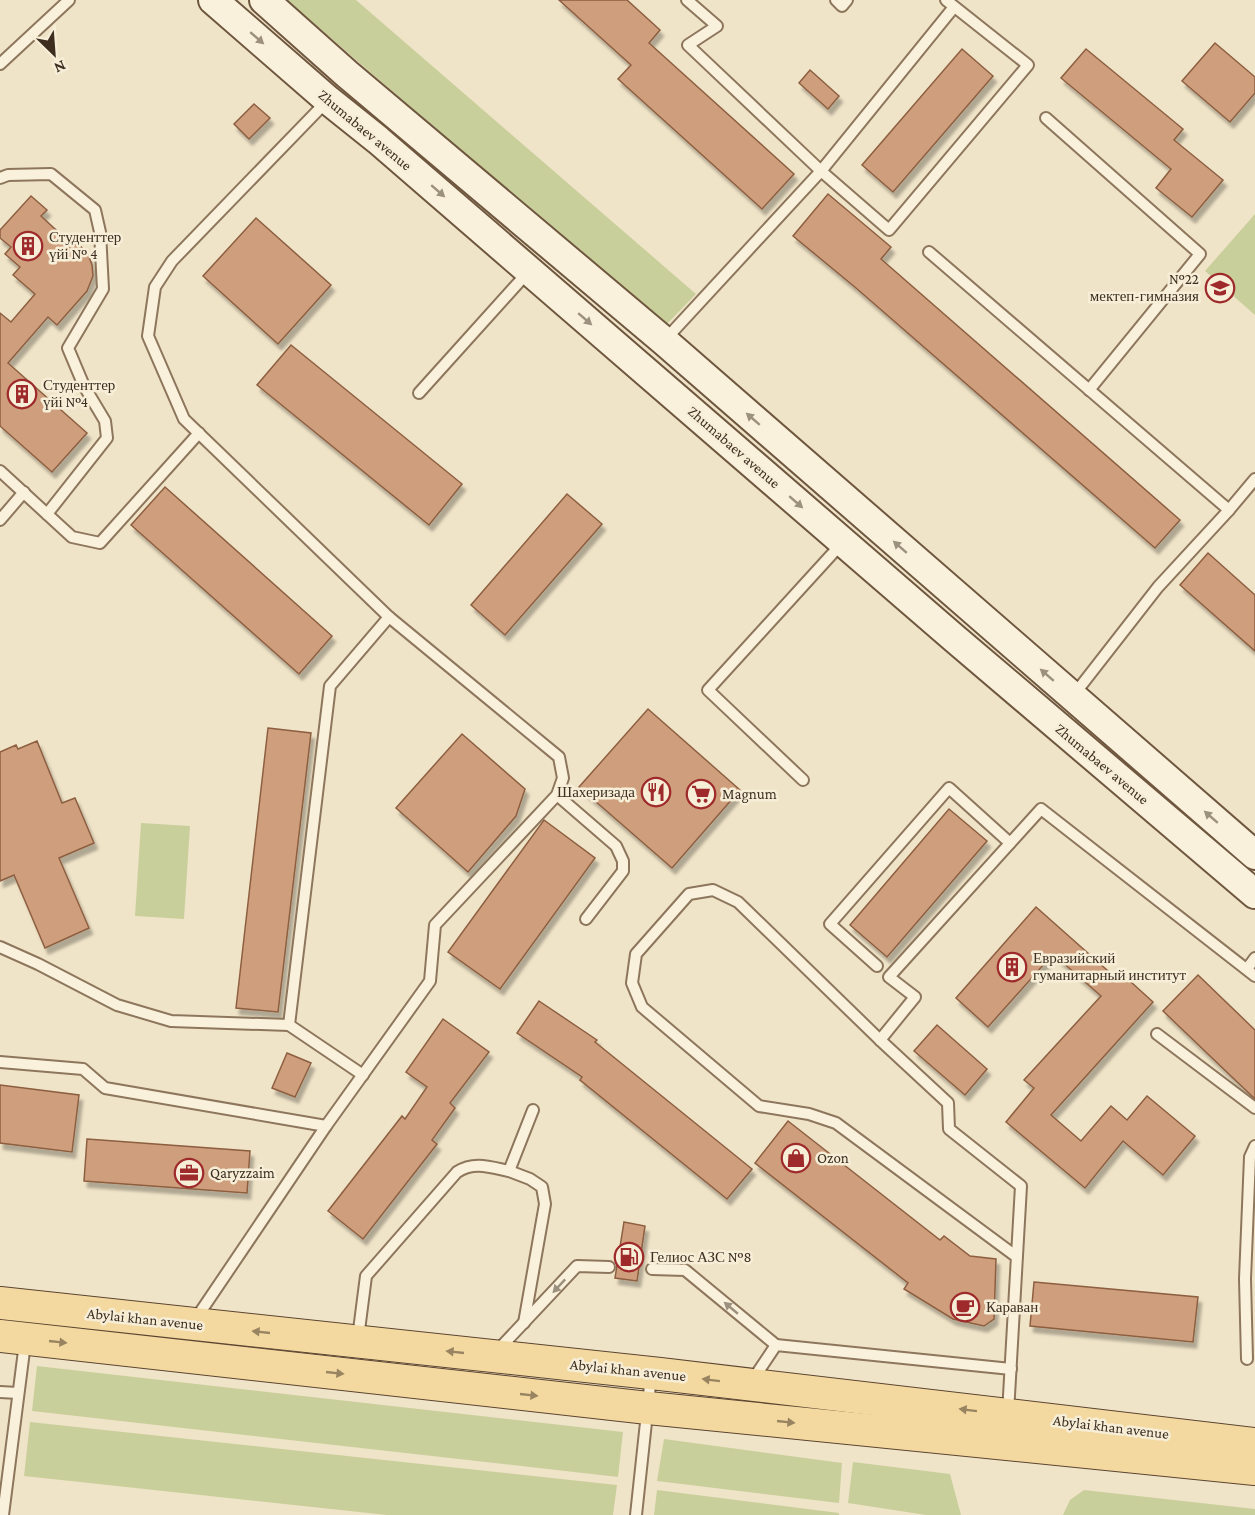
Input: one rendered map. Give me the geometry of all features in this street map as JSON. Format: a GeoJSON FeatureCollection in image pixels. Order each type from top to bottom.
{"type":"FeatureCollection","features":[{"type":"Feature","properties":{"kind":"main road","name":"Zhumabaev avenue"},"geometry":{"type":"LineString","coordinates":[[213,0],[1255,894]]}},
{"type":"Feature","properties":{"kind":"main road","name":"Zhumabaev avenue"},"geometry":{"type":"LineString","coordinates":[[264,0],[347,74],[664,341],[1072,697],[1253,850]]}},
{"type":"Feature","properties":{"kind":"main road","name":"Abylai khan avenue"},"geometry":{"type":"LineString","coordinates":[[0,1303],[652,1373],[1245,1442]]}},
{"type":"Feature","properties":{"kind":"main road","name":"Abylai khan avenue"},"geometry":{"type":"LineString","coordinates":[[13,1337],[648,1408],[1255,1469]]}},
{"type":"Feature","properties":{"kind":"lane"},"geometry":{"type":"LineString","coordinates":[[0,64],[69,0]]}},
{"type":"Feature","properties":{"kind":"lane"},"geometry":{"type":"LineString","coordinates":[[664,341],[821,171],[950,4],[1028,65],[889,230],[821,171],[688,45],[717,26],[687,0]]}},
{"type":"Feature","properties":{"kind":"lane"},"geometry":{"type":"LineString","coordinates":[[836,0],[842,6],[847,0]]}},
{"type":"Feature","properties":{"kind":"lane"},"geometry":{"type":"LineString","coordinates":[[192,1325],[326,1126],[430,981],[435,925],[557,795],[563,778],[559,757],[389,617],[184,419],[148,336],[155,287],[172,261],[328,100]]}},
{"type":"Feature","properties":{"kind":"lane"},"geometry":{"type":"LineString","coordinates":[[1046,118],[1200,254],[1089,390]]}},
{"type":"Feature","properties":{"kind":"lane"},"geometry":{"type":"LineString","coordinates":[[0,178],[9,175],[51,174],[95,210],[100,232],[103,289],[68,348],[84,386],[105,421],[107,438],[47,514]]}},
{"type":"Feature","properties":{"kind":"lane"},"geometry":{"type":"LineString","coordinates":[[929,252],[1229,510]]}},
{"type":"Feature","properties":{"kind":"lane"},"geometry":{"type":"LineString","coordinates":[[419,393],[529,271]]}},
{"type":"Feature","properties":{"kind":"lane"},"geometry":{"type":"LineString","coordinates":[[0,471],[72,537],[100,543],[199,433]]}},
{"type":"Feature","properties":{"kind":"lane"},"geometry":{"type":"LineString","coordinates":[[1072,697],[1158,587],[1255,479]]}},
{"type":"Feature","properties":{"kind":"lane"},"geometry":{"type":"LineString","coordinates":[[0,520],[24,492]]}},
{"type":"Feature","properties":{"kind":"lane"},"geometry":{"type":"LineString","coordinates":[[803,780],[708,690],[843,542]]}},
{"type":"Feature","properties":{"kind":"lane"},"geometry":{"type":"LineString","coordinates":[[289,1025],[330,686],[389,617]]}},
{"type":"Feature","properties":{"kind":"lane"},"geometry":{"type":"LineString","coordinates":[[877,966],[830,924],[949,788],[1010,843]]}},
{"type":"Feature","properties":{"kind":"lane"},"geometry":{"type":"LineString","coordinates":[[557,795],[616,846],[623,861],[623,871],[586,919]]}},
{"type":"Feature","properties":{"kind":"lane"},"geometry":{"type":"LineString","coordinates":[[880,1040],[915,997],[889,976],[1041,809],[1251,973],[1255,958]]}},
{"type":"Feature","properties":{"kind":"lane"},"geometry":{"type":"LineString","coordinates":[[1008,1415],[1011,1369],[1021,1186],[949,1129],[948,1102],[880,1040],[738,902],[713,890],[689,894],[636,954],[632,983],[642,1007],[759,1106],[809,1114],[836,1123],[1017,1257]]}},
{"type":"Feature","properties":{"kind":"lane"},"geometry":{"type":"LineString","coordinates":[[0,947],[117,1005],[171,1021],[289,1025],[363,1075]]}},
{"type":"Feature","properties":{"kind":"lane"},"geometry":{"type":"LineString","coordinates":[[1157,1034],[1255,1108]]}},
{"type":"Feature","properties":{"kind":"lane"},"geometry":{"type":"LineString","coordinates":[[0,1062],[83,1069],[105,1088],[326,1126]]}},
{"type":"Feature","properties":{"kind":"lane"},"geometry":{"type":"LineString","coordinates":[[509,1171],[533,1110]]}},
{"type":"Feature","properties":{"kind":"lane"},"geometry":{"type":"LineString","coordinates":[[1246,1359],[1245,1279],[1250,1157],[1255,1146]]}},
{"type":"Feature","properties":{"kind":"lane"},"geometry":{"type":"LineString","coordinates":[[358,1342],[366,1276],[457,1172],[467,1166],[477,1165],[509,1171],[530,1179],[542,1187],[545,1204],[524,1323]]}},
{"type":"Feature","properties":{"kind":"lane"},"geometry":{"type":"LineString","coordinates":[[493,1356],[578,1266],[609,1267]]}},
{"type":"Feature","properties":{"kind":"lane"},"geometry":{"type":"LineString","coordinates":[[652,1269],[686,1270],[776,1345],[1011,1369]]}},
{"type":"Feature","properties":{"kind":"lane"},"geometry":{"type":"LineString","coordinates":[[3,1515],[3,1497],[18,1393],[13,1337]]}},
{"type":"Feature","properties":{"kind":"lane"},"geometry":{"type":"LineString","coordinates":[[750,1384],[776,1345]]}},
{"type":"Feature","properties":{"kind":"lane"},"geometry":{"type":"LineString","coordinates":[[636,1515],[652,1373]]}},
{"type":"Feature","properties":{"kind":"lane"},"geometry":{"type":"LineString","coordinates":[[0,1392],[18,1393]]}},
{"type":"Feature","properties":{"kind":"green space"},"geometry":{"type":"Polygon","coordinates":[[[287,0],[356,0],[696,294],[664,327],[287,0]]]}},
{"type":"Feature","properties":{"kind":"green space"},"geometry":{"type":"Polygon","coordinates":[[[1255,214],[1255,315],[1205,271],[1255,214]]]}},
{"type":"Feature","properties":{"kind":"green space"},"geometry":{"type":"Polygon","coordinates":[[[141,823],[190,826],[184,919],[135,916],[141,823]]]}},
{"type":"Feature","properties":{"kind":"green space"},"geometry":{"type":"Polygon","coordinates":[[[37,1366],[623,1432],[618,1477],[32,1411],[37,1366]]]}},
{"type":"Feature","properties":{"kind":"green space"},"geometry":{"type":"Polygon","coordinates":[[[30,1422],[617,1485],[613,1515],[387,1515],[24,1476],[30,1422]]]}},
{"type":"Feature","properties":{"kind":"green space"},"geometry":{"type":"Polygon","coordinates":[[[664,1439],[842,1463],[839,1503],[657,1481],[664,1439]]]}},
{"type":"Feature","properties":{"kind":"green space"},"geometry":{"type":"Polygon","coordinates":[[[853,1462],[950,1474],[961,1515],[926,1515],[848,1503],[853,1462]]]}},
{"type":"Feature","properties":{"kind":"green space"},"geometry":{"type":"Polygon","coordinates":[[[657,1490],[839,1513],[839,1515],[654,1515],[657,1490]]]}},
{"type":"Feature","properties":{"kind":"green space"},"geometry":{"type":"Polygon","coordinates":[[[1084,1490],[1255,1509],[1255,1515],[1063,1515],[1070,1500],[1084,1490]]]}},
{"type":"Feature","properties":{"kind":"building"},"geometry":{"type":"Polygon","coordinates":[[[559,0],[627,0],[660,30],[649,43],[794,174],[762,209],[618,79],[631,65],[559,0]]]}},
{"type":"Feature","properties":{"kind":"building"},"geometry":{"type":"Polygon","coordinates":[[[1215,43],[1255,77],[1255,93],[1230,122],[1182,81],[1215,43]]]}},
{"type":"Feature","properties":{"kind":"building"},"geometry":{"type":"Polygon","coordinates":[[[962,49],[993,76],[893,192],[862,165],[962,49]]]}},
{"type":"Feature","properties":{"kind":"building"},"geometry":{"type":"Polygon","coordinates":[[[1086,49],[1183,129],[1174,140],[1223,180],[1192,217],[1156,188],[1171,169],[1061,78],[1086,49]]]}},
{"type":"Feature","properties":{"kind":"building"},"geometry":{"type":"Polygon","coordinates":[[[810,70],[839,96],[828,109],[799,83],[810,70]]]}},
{"type":"Feature","properties":{"kind":"building"},"geometry":{"type":"Polygon","coordinates":[[[254,104],[270,118],[249,139],[234,124],[254,104]]]}},
{"type":"Feature","properties":{"kind":"building"},"geometry":{"type":"Polygon","coordinates":[[[828,194],[891,247],[881,259],[1180,520],[1155,548],[793,236],[828,194]]]}},
{"type":"Feature","properties":{"kind":"building"},"geometry":{"type":"Polygon","coordinates":[[[31,196],[47,210],[41,216],[68,241],[80,246],[88,254],[93,276],[87,291],[57,325],[48,317],[8,363],[87,433],[52,472],[0,426],[0,313],[11,322],[35,294],[13,275],[20,267],[5,254],[11,247],[0,238],[0,230],[31,196]]]}},
{"type":"Feature","properties":{"kind":"building"},"geometry":{"type":"Polygon","coordinates":[[[256,218],[331,285],[278,344],[203,276],[256,218]]]}},
{"type":"Feature","properties":{"kind":"building"},"geometry":{"type":"Polygon","coordinates":[[[291,345],[462,484],[429,525],[257,385],[291,345]]]}},
{"type":"Feature","properties":{"kind":"building"},"geometry":{"type":"Polygon","coordinates":[[[165,487],[332,636],[299,674],[131,525],[165,487]]]}},
{"type":"Feature","properties":{"kind":"building"},"geometry":{"type":"Polygon","coordinates":[[[567,494],[602,524],[505,635],[471,605],[567,494]]]}},
{"type":"Feature","properties":{"kind":"building"},"geometry":{"type":"Polygon","coordinates":[[[1208,553],[1255,595],[1255,651],[1180,585],[1208,553]]]}},
{"type":"Feature","properties":{"kind":"building"},"geometry":{"type":"Polygon","coordinates":[[[648,709],[740,790],[672,868],[579,787],[648,709]]]}},
{"type":"Feature","properties":{"kind":"building"},"geometry":{"type":"Polygon","coordinates":[[[268,728],[311,733],[278,1012],[236,1008],[268,728]]]}},
{"type":"Feature","properties":{"kind":"building"},"geometry":{"type":"Polygon","coordinates":[[[462,734],[525,789],[516,816],[468,872],[396,808],[462,734]]]}},
{"type":"Feature","properties":{"kind":"building"},"geometry":{"type":"Polygon","coordinates":[[[37,741],[62,803],[75,798],[94,843],[59,858],[89,928],[45,948],[14,875],[0,881],[0,752],[16,745],[18,749],[37,741]]]}},
{"type":"Feature","properties":{"kind":"building"},"geometry":{"type":"Polygon","coordinates":[[[949,809],[987,841],[887,957],[850,925],[949,809]]]}},
{"type":"Feature","properties":{"kind":"building"},"geometry":{"type":"Polygon","coordinates":[[[544,820],[595,858],[500,989],[448,952],[544,820]]]}},
{"type":"Feature","properties":{"kind":"building"},"geometry":{"type":"Polygon","coordinates":[[[1036,907],[1116,978],[1121,973],[1153,1002],[1051,1115],[1081,1141],[1111,1106],[1127,1120],[1147,1096],[1195,1136],[1163,1175],[1123,1141],[1085,1188],[1006,1122],[1034,1088],[1024,1080],[1101,996],[1053,954],[988,1027],[956,998],[1036,907]]]}},
{"type":"Feature","properties":{"kind":"building"},"geometry":{"type":"Polygon","coordinates":[[[1198,975],[1255,1030],[1255,1099],[1163,1011],[1198,975]]]}},
{"type":"Feature","properties":{"kind":"building"},"geometry":{"type":"Polygon","coordinates":[[[539,1001],[597,1040],[595,1042],[752,1169],[727,1199],[580,1080],[582,1077],[517,1033],[539,1001]]]}},
{"type":"Feature","properties":{"kind":"building"},"geometry":{"type":"Polygon","coordinates":[[[443,1019],[489,1052],[450,1103],[455,1108],[432,1140],[437,1144],[363,1239],[328,1211],[402,1116],[405,1119],[427,1087],[406,1072],[443,1019]]]}},
{"type":"Feature","properties":{"kind":"building"},"geometry":{"type":"Polygon","coordinates":[[[937,1025],[987,1069],[965,1095],[914,1051],[937,1025]]]}},
{"type":"Feature","properties":{"kind":"building"},"geometry":{"type":"Polygon","coordinates":[[[287,1053],[311,1063],[295,1097],[272,1088],[287,1053]]]}},
{"type":"Feature","properties":{"kind":"building"},"geometry":{"type":"Polygon","coordinates":[[[0,1085],[79,1095],[72,1152],[0,1143],[0,1085]]]}},
{"type":"Feature","properties":{"kind":"building"},"geometry":{"type":"Polygon","coordinates":[[[788,1121],[940,1240],[944,1236],[970,1256],[996,1259],[994,1319],[984,1326],[953,1319],[904,1289],[908,1283],[755,1163],[788,1121]]]}},
{"type":"Feature","properties":{"kind":"building"},"geometry":{"type":"Polygon","coordinates":[[[87,1139],[250,1151],[247,1193],[84,1181],[87,1139]]]}},
{"type":"Feature","properties":{"kind":"building"},"geometry":{"type":"Polygon","coordinates":[[[624,1222],[645,1226],[637,1281],[615,1278],[624,1222]]]}},
{"type":"Feature","properties":{"kind":"building"},"geometry":{"type":"Polygon","coordinates":[[[1034,1282],[1198,1297],[1193,1342],[1030,1326],[1034,1282]]]}},
{"type":"Feature","properties":{"kind":"place","name":"Студенттер үйі № 4"},"geometry":{"type":"Point","coordinates":[28,246]}},
{"type":"Feature","properties":{"kind":"place","name":"№22 мектеп-гимназия"},"geometry":{"type":"Point","coordinates":[1220,288]}},
{"type":"Feature","properties":{"kind":"place","name":"Студенттер үйі №4"},"geometry":{"type":"Point","coordinates":[22,394]}},
{"type":"Feature","properties":{"kind":"place","name":"Шахеризада"},"geometry":{"type":"Point","coordinates":[656,792]}},
{"type":"Feature","properties":{"kind":"place","name":"Magnum"},"geometry":{"type":"Point","coordinates":[701,794]}},
{"type":"Feature","properties":{"kind":"place","name":"Евразийский гуманитарный институт"},"geometry":{"type":"Point","coordinates":[1012,967]}},
{"type":"Feature","properties":{"kind":"place","name":"Ozon"},"geometry":{"type":"Point","coordinates":[796,1158]}},
{"type":"Feature","properties":{"kind":"place","name":"Qaryzzaim"},"geometry":{"type":"Point","coordinates":[189,1173]}},
{"type":"Feature","properties":{"kind":"place","name":"Гелиос АЗС №8"},"geometry":{"type":"Point","coordinates":[629,1257]}},
{"type":"Feature","properties":{"kind":"place","name":"Караван"},"geometry":{"type":"Point","coordinates":[965,1307]}}]}
